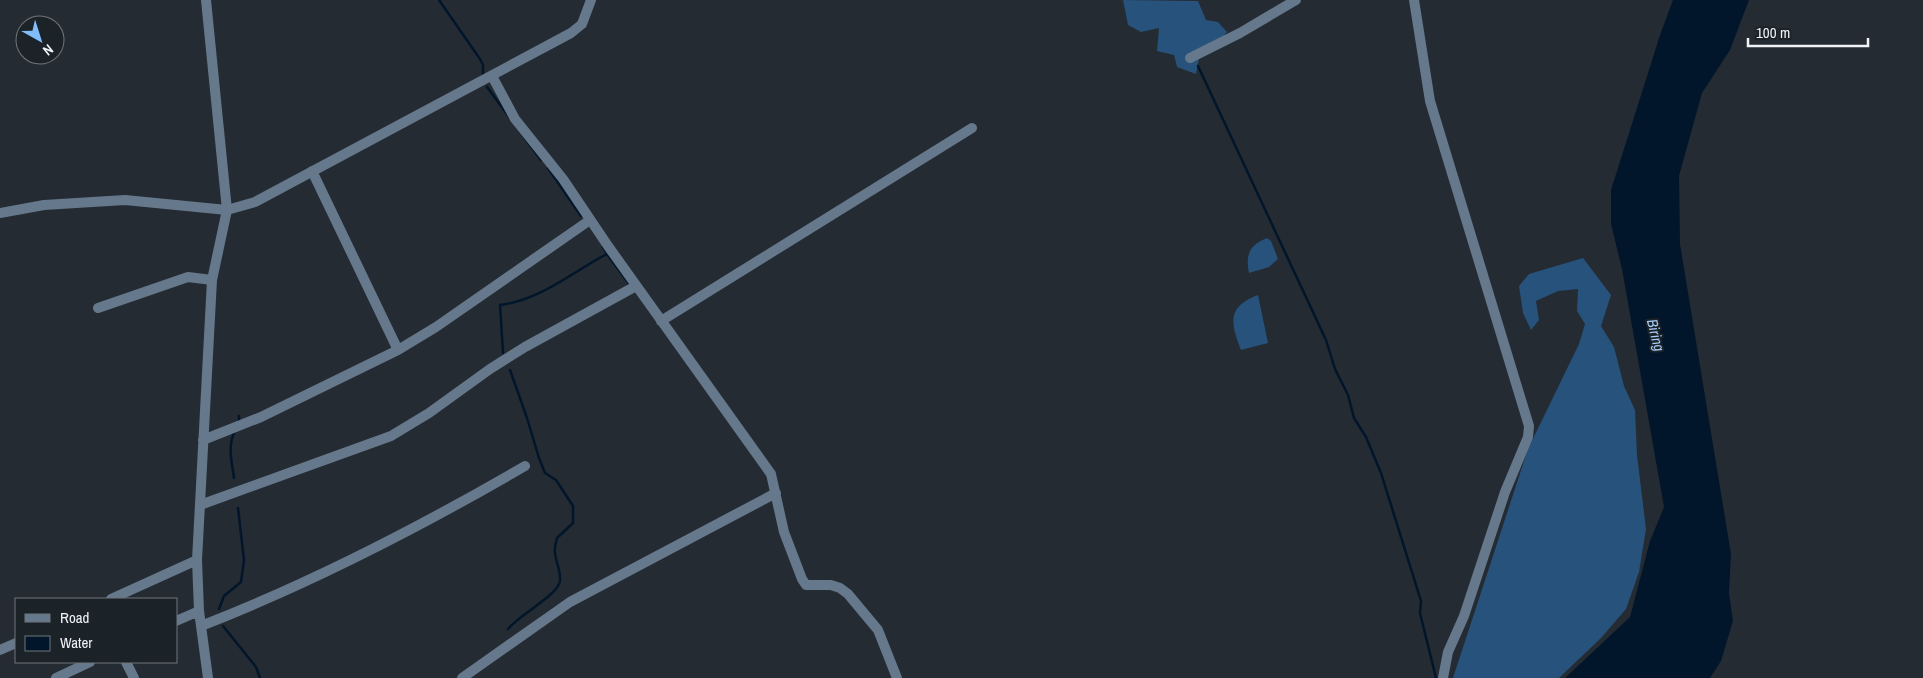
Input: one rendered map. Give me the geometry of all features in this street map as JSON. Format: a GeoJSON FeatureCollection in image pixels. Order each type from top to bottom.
{"type":"FeatureCollection","features":[{"type":"Feature","properties":{"kind":"street"},"geometry":{"type":"LineString","coordinates":[[206,0],[227,210],[212,280],[197,560],[199,610],[208,678]]}},
{"type":"Feature","properties":{"kind":"street"},"geometry":{"type":"LineString","coordinates":[[0,213],[44,205],[125,200],[227,210],[255,202],[571,33],[582,24],[591,0]]}},
{"type":"Feature","properties":{"kind":"street"},"geometry":{"type":"LineString","coordinates":[[1190,58],[1240,33],[1296,0]]}},
{"type":"Feature","properties":{"kind":"street"},"geometry":{"type":"LineString","coordinates":[[1414,0],[1430,102],[1529,426],[1528,437],[1505,492],[1464,616],[1448,652],[1443,678]]}},
{"type":"Feature","properties":{"kind":"street"},"geometry":{"type":"LineString","coordinates":[[492,76],[515,118],[563,179],[636,286],[771,474],[784,532],[806,585],[831,585],[840,588],[848,594],[878,630],[897,678]]}},
{"type":"Feature","properties":{"kind":"street"},"geometry":{"type":"LineString","coordinates":[[661,321],[972,128]]}},
{"type":"Feature","properties":{"kind":"street"},"geometry":{"type":"LineString","coordinates":[[312,171],[398,350]]}},
{"type":"Feature","properties":{"kind":"street"},"geometry":{"type":"LineString","coordinates":[[203,440],[261,417],[398,350],[436,327],[590,220]]}},
{"type":"Feature","properties":{"kind":"street"},"geometry":{"type":"LineString","coordinates":[[98,308],[188,276],[212,280]]}},
{"type":"Feature","properties":{"kind":"street"},"geometry":{"type":"LineString","coordinates":[[200,505],[391,436],[429,413],[490,369],[525,347],[636,286]]}},
{"type":"Feature","properties":{"kind":"street"},"geometry":{"type":"LineString","coordinates":[[201,626],[246,609],[352,561],[525,466]]}},
{"type":"Feature","properties":{"kind":"street"},"geometry":{"type":"LineString","coordinates":[[462,678],[570,602],[776,494]]}},
{"type":"Feature","properties":{"kind":"street"},"geometry":{"type":"LineString","coordinates":[[114,598],[197,560]]}},
{"type":"Feature","properties":{"kind":"street"},"geometry":{"type":"LineString","coordinates":[[178,620],[199,610]]}},
{"type":"Feature","properties":{"kind":"street"},"geometry":{"type":"LineString","coordinates":[[0,650],[15,643]]}},
{"type":"Feature","properties":{"kind":"street"},"geometry":{"type":"LineString","coordinates":[[56,678],[88,663]]}},
{"type":"Feature","properties":{"kind":"street"},"geometry":{"type":"LineString","coordinates":[[126,663],[134,678]]}},
{"type":"Feature","properties":{"kind":"shaded area"},"geometry":{"type":"Polygon","coordinates":[[[1123,0],[1198,1],[1206,20],[1218,22],[1227,32],[1213,50],[1199,58],[1196,74],[1177,67],[1174,55],[1157,51],[1159,28],[1141,32],[1128,25],[1123,0]]]}},
{"type":"Feature","properties":{"kind":"shaded area"},"geometry":{"type":"Polygon","coordinates":[[[1267,238],[1271,241],[1278,259],[1269,267],[1249,273],[1248,255],[1250,251],[1256,244],[1267,238]]]}},
{"type":"Feature","properties":{"kind":"shaded area"},"geometry":{"type":"Polygon","coordinates":[[[1583,258],[1611,295],[1601,326],[1614,347],[1624,386],[1635,410],[1637,455],[1646,529],[1639,572],[1626,609],[1601,638],[1559,678],[1453,678],[1528,449],[1579,344],[1585,324],[1577,311],[1578,289],[1558,291],[1536,301],[1539,320],[1531,330],[1523,313],[1519,286],[1529,274],[1583,258]]]}},
{"type":"Feature","properties":{"kind":"shaded area"},"geometry":{"type":"Polygon","coordinates":[[[1258,295],[1268,343],[1241,350],[1235,332],[1234,317],[1240,305],[1258,295]]]}},
{"type":"Feature","properties":{"kind":"water","name":"Biring"},"geometry":{"type":"Polygon","coordinates":[[[1673,0],[1749,0],[1730,50],[1702,93],[1679,176],[1680,244],[1731,554],[1729,593],[1733,621],[1721,661],[1710,678],[1565,678],[1630,617],[1650,541],[1664,507],[1622,269],[1611,224],[1611,190],[1660,35],[1673,0]]]}},
{"type":"Feature","properties":{"kind":"waterway"},"geometry":{"type":"LineString","coordinates":[[439,0],[480,59],[483,65],[483,76]]}},
{"type":"Feature","properties":{"kind":"waterway"},"geometry":{"type":"LineString","coordinates":[[1198,66],[1326,340],[1335,369],[1348,395],[1354,418],[1366,437],[1381,473],[1421,601],[1420,613],[1436,678]]}},
{"type":"Feature","properties":{"kind":"waterway"},"geometry":{"type":"LineString","coordinates":[[487,87],[541,160]]}},
{"type":"Feature","properties":{"kind":"waterway"},"geometry":{"type":"LineString","coordinates":[[548,168],[581,216]]}},
{"type":"Feature","properties":{"kind":"waterway"},"geometry":{"type":"LineString","coordinates":[[503,353],[500,305],[529,297],[556,284],[607,254],[603,247]]}},
{"type":"Feature","properties":{"kind":"waterway"},"geometry":{"type":"LineString","coordinates":[[607,254],[630,285]]}},
{"type":"Feature","properties":{"kind":"waterway"},"geometry":{"type":"LineString","coordinates":[[508,629],[558,587],[560,577],[555,553],[557,538],[573,523],[573,506],[556,480],[545,473],[510,370]]}},
{"type":"Feature","properties":{"kind":"waterway"},"geometry":{"type":"LineString","coordinates":[[239,416],[239,423]]}},
{"type":"Feature","properties":{"kind":"waterway"},"geometry":{"type":"LineString","coordinates":[[234,478],[231,442],[235,431]]}},
{"type":"Feature","properties":{"kind":"waterway"},"geometry":{"type":"LineString","coordinates":[[219,609],[224,596],[241,582],[244,560],[238,508]]}},
{"type":"Feature","properties":{"kind":"waterway"},"geometry":{"type":"LineString","coordinates":[[223,626],[256,667],[260,678]]}}]}
